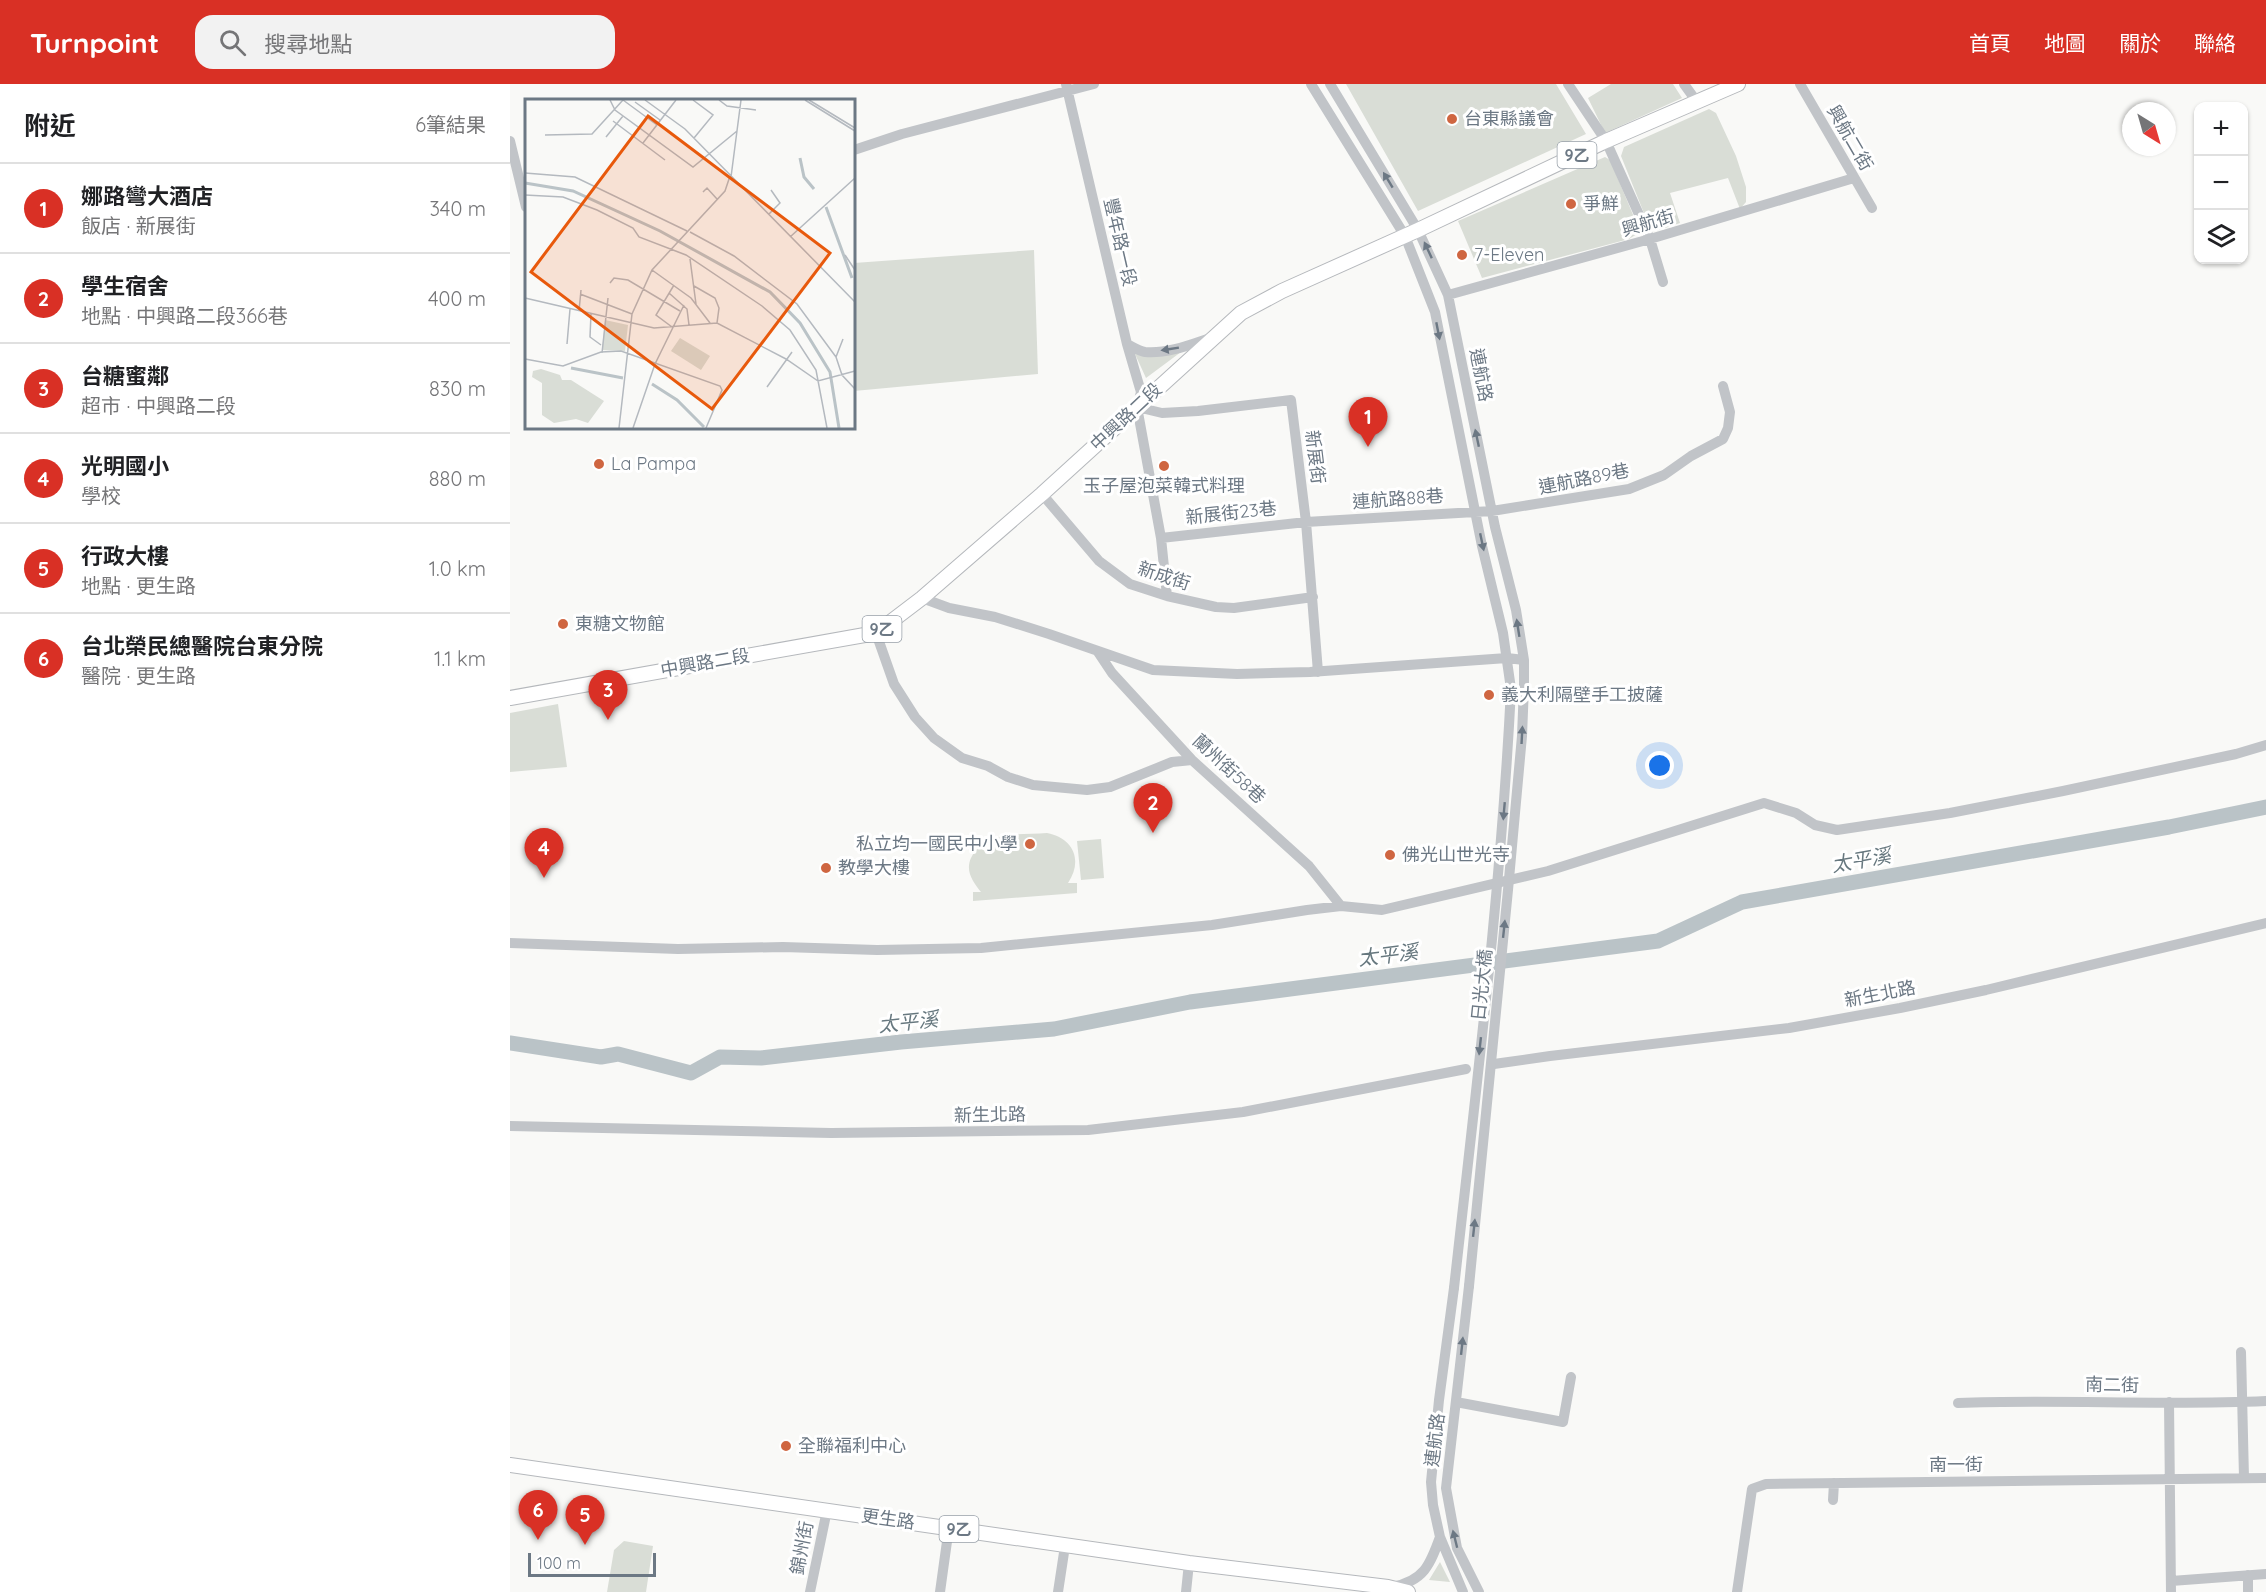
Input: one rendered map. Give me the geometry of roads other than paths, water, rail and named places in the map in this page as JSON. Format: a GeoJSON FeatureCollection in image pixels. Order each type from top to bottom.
{"type":"FeatureCollection","features":[{"type":"Feature","properties":{"kind":"main road","name":"中興路二段"},"geometry":{"type":"LineString","coordinates":[[510,698],[876,633],[922,598],[1041,494],[1241,313],[1282,291],[1419,230],[1606,141],[1738,84]]}},
{"type":"Feature","properties":{"kind":"main road","name":"更生路"},"geometry":{"type":"LineString","coordinates":[[510,1465],[949,1527],[1065,1546],[1388,1587],[1408,1592]]}},
{"type":"Feature","properties":{"kind":"street"},"geometry":{"type":"LineString","coordinates":[[855,150],[902,134],[1067,88],[1094,84]]}},
{"type":"Feature","properties":{"kind":"street","name":"連航路"},"geometry":{"type":"LineString","coordinates":[[1311,84],[1405,236],[1435,312],[1475,511],[1503,633],[1511,689]]}},
{"type":"Feature","properties":{"kind":"street","name":"連航路"},"geometry":{"type":"LineString","coordinates":[[1330,84],[1419,230],[1448,295],[1492,511],[1516,610],[1524,660],[1524,686]]}},
{"type":"Feature","properties":{"kind":"street"},"geometry":{"type":"LineString","coordinates":[[1568,84],[1606,141],[1650,239],[1663,282]]}},
{"type":"Feature","properties":{"kind":"street"},"geometry":{"type":"LineString","coordinates":[[1684,84],[1696,102]]}},
{"type":"Feature","properties":{"kind":"street","name":"興航二街"},"geometry":{"type":"LineString","coordinates":[[1800,84],[1872,208]]}},
{"type":"Feature","properties":{"kind":"street","name":"豐年路一段"},"geometry":{"type":"LineString","coordinates":[[1067,88],[1127,344],[1141,392],[1137,407],[1161,538],[1167,596]]}},
{"type":"Feature","properties":{"kind":"street"},"geometry":{"type":"LineString","coordinates":[[510,141],[525,203]]}},
{"type":"Feature","properties":{"kind":"street","name":"興航街"},"geometry":{"type":"LineString","coordinates":[[1448,295],[1650,239],[1854,178]]}},
{"type":"Feature","properties":{"kind":"street"},"geometry":{"type":"LineString","coordinates":[[1127,344],[1143,352],[1159,351],[1186,346],[1213,337]]}},
{"type":"Feature","properties":{"kind":"street","name":"連航路89巷"},"geometry":{"type":"LineString","coordinates":[[1492,511],[1629,489],[1664,475],[1691,456],[1724,439],[1730,412],[1723,386]]}},
{"type":"Feature","properties":{"kind":"street"},"geometry":{"type":"LineString","coordinates":[[1451,393],[1467,391]]}},
{"type":"Feature","properties":{"kind":"street","name":"新展街"},"geometry":{"type":"LineString","coordinates":[[1137,407],[1162,413],[1291,400],[1306,522],[1318,672]]}},
{"type":"Feature","properties":{"kind":"street","name":"新成街"},"geometry":{"type":"LineString","coordinates":[[1041,494],[1099,561],[1130,585],[1203,605],[1234,608],[1313,597]]}},
{"type":"Feature","properties":{"kind":"street","name":"連航路88巷"},"geometry":{"type":"LineString","coordinates":[[1306,522],[1492,511]]}},
{"type":"Feature","properties":{"kind":"street","name":"新展街23巷"},"geometry":{"type":"LineString","coordinates":[[1161,538],[1306,522]]}},
{"type":"Feature","properties":{"kind":"street"},"geometry":{"type":"LineString","coordinates":[[922,598],[949,608],[1017,624],[1153,670],[1237,674],[1318,672],[1507,658],[1524,660]]}},
{"type":"Feature","properties":{"kind":"street"},"geometry":{"type":"LineString","coordinates":[[876,633],[894,684],[915,717],[933,738],[962,758],[988,766],[1008,777],[1033,785],[1087,790],[1110,787],[1172,762],[1192,760]]}},
{"type":"Feature","properties":{"kind":"street","name":"蘭州街58巷"},"geometry":{"type":"LineString","coordinates":[[1098,651],[1113,673],[1192,760],[1309,866],[1341,906]]}},
{"type":"Feature","properties":{"kind":"street","name":"日光大橋"},"geometry":{"type":"LineString","coordinates":[[1468,1286],[1510,878],[1524,686]]}},
{"type":"Feature","properties":{"kind":"street","name":"日光大橋"},"geometry":{"type":"LineString","coordinates":[[1454,1288],[1499,867],[1506,792],[1511,689]]}},
{"type":"Feature","properties":{"kind":"street"},"geometry":{"type":"LineString","coordinates":[[510,943],[678,949],[981,948],[1212,925],[1341,906],[1382,910],[1548,871],[1764,803],[1796,813],[1815,825],[1837,830],[1950,813],[2052,794],[2215,759],[2266,745]]}},
{"type":"Feature","properties":{"kind":"street","name":"新生北路"},"geometry":{"type":"LineString","coordinates":[[1494,1064],[1789,1028],[1889,1010],[1986,990],[2266,923]]}},
{"type":"Feature","properties":{"kind":"street","name":"新生北路"},"geometry":{"type":"LineString","coordinates":[[510,1126],[853,1133],[1088,1130],[1243,1112],[1466,1069]]}},
{"type":"Feature","properties":{"kind":"street","name":"連航路"},"geometry":{"type":"LineString","coordinates":[[1468,1286],[1446,1488],[1457,1548],[1479,1592]]}},
{"type":"Feature","properties":{"kind":"street","name":"連航路"},"geometry":{"type":"LineString","coordinates":[[1454,1288],[1439,1400],[1433,1469],[1433,1505],[1440,1537],[1463,1592]]}},
{"type":"Feature","properties":{"kind":"street"},"geometry":{"type":"LineString","coordinates":[[2241,1352],[2244,1478]]}},
{"type":"Feature","properties":{"kind":"street"},"geometry":{"type":"LineString","coordinates":[[1456,1402],[1563,1422],[1571,1377]]}},
{"type":"Feature","properties":{"kind":"street","name":"南二街"},"geometry":{"type":"LineString","coordinates":[[1958,1403],[2017,1400],[2266,1401]]}},
{"type":"Feature","properties":{"kind":"street"},"geometry":{"type":"LineString","coordinates":[[2169,1402],[2171,1586],[2266,1574]]}},
{"type":"Feature","properties":{"kind":"street"},"geometry":{"type":"LineString","coordinates":[[1433,1469],[1448,1473]]}},
{"type":"Feature","properties":{"kind":"street","name":"南一街"},"geometry":{"type":"LineString","coordinates":[[1737,1592],[1752,1489],[1766,1484],[2266,1478]]}},
{"type":"Feature","properties":{"kind":"street"},"geometry":{"type":"LineString","coordinates":[[1833,1500],[1834,1483]]}},
{"type":"Feature","properties":{"kind":"street","name":"錦州街"},"geometry":{"type":"LineString","coordinates":[[810,1592],[827,1510]]}},
{"type":"Feature","properties":{"kind":"street"},"geometry":{"type":"LineString","coordinates":[[940,1592],[949,1527]]}},
{"type":"Feature","properties":{"kind":"street"},"geometry":{"type":"LineString","coordinates":[[1388,1587],[1410,1584],[1423,1573],[1432,1559],[1440,1537]]}},
{"type":"Feature","properties":{"kind":"street"},"geometry":{"type":"LineString","coordinates":[[1058,1592],[1065,1546]]}},
{"type":"Feature","properties":{"kind":"street"},"geometry":{"type":"LineString","coordinates":[[1186,1592],[1189,1563]]}},
{"type":"Feature","properties":{"kind":"street"},"geometry":{"type":"LineString","coordinates":[[2248,1575],[2248,1592]]}},
{"type":"Feature","properties":{"kind":"waterway","name":"太平溪"},"geometry":{"type":"LineString","coordinates":[[510,1043],[601,1057],[618,1054],[691,1073],[720,1057],[761,1058],[901,1042],[1054,1029],[1190,1002],[1658,941],[1742,902],[2169,827],[2266,807]]}},
{"type":"Feature","properties":{"kind":"place","name":"台東縣議會"},"geometry":{"type":"Point","coordinates":[1452,119]}},
{"type":"Feature","properties":{"kind":"place","name":"爭鮮"},"geometry":{"type":"Point","coordinates":[1571,204]}},
{"type":"Feature","properties":{"kind":"place","name":"7-Eleven"},"geometry":{"type":"Point","coordinates":[1462,255]}},
{"type":"Feature","properties":{"kind":"place","name":"娜路彎大酒店"},"geometry":{"type":"Point","coordinates":[1368,447]}},
{"type":"Feature","properties":{"kind":"place","name":"La Pampa"},"geometry":{"type":"Point","coordinates":[599,464]}},
{"type":"Feature","properties":{"kind":"place","name":"玉子屋泡菜韓式料理"},"geometry":{"type":"Point","coordinates":[1164,466]}},
{"type":"Feature","properties":{"kind":"place","name":"東糖文物館"},"geometry":{"type":"Point","coordinates":[563,624]}},
{"type":"Feature","properties":{"kind":"place","name":"義大利隔壁手工披薩"},"geometry":{"type":"Point","coordinates":[1489,695]}},
{"type":"Feature","properties":{"kind":"place","name":"台糖蜜鄰"},"geometry":{"type":"Point","coordinates":[608,720]}},
{"type":"Feature","properties":{"kind":"place","name":"學生宿舍"},"geometry":{"type":"Point","coordinates":[1153,833]}},
{"type":"Feature","properties":{"kind":"place","name":"私立均一國民中小學"},"geometry":{"type":"Point","coordinates":[1030,844]}},
{"type":"Feature","properties":{"kind":"place","name":"佛光山世光寺"},"geometry":{"type":"Point","coordinates":[1390,855]}},
{"type":"Feature","properties":{"kind":"place","name":"教學大樓"},"geometry":{"type":"Point","coordinates":[826,868]}},
{"type":"Feature","properties":{"kind":"place","name":"光明國小"},"geometry":{"type":"Point","coordinates":[544,878]}},
{"type":"Feature","properties":{"kind":"place","name":"全聯福利中心"},"geometry":{"type":"Point","coordinates":[786,1446]}},
{"type":"Feature","properties":{"kind":"place","name":"台北榮民總醫院台東分院"},"geometry":{"type":"Point","coordinates":[538,1540]}},
{"type":"Feature","properties":{"kind":"place","name":"行政大樓"},"geometry":{"type":"Point","coordinates":[585,1545]}}]}
